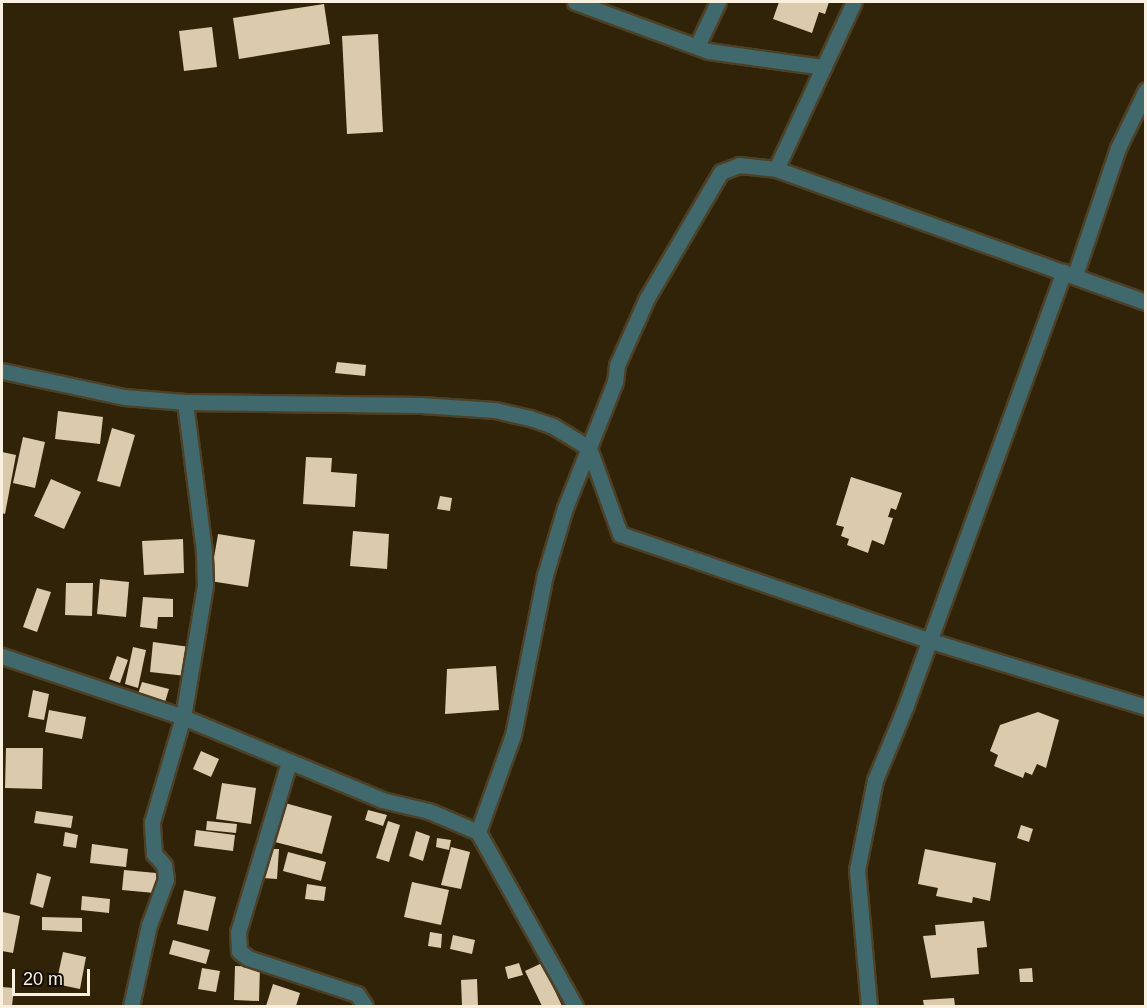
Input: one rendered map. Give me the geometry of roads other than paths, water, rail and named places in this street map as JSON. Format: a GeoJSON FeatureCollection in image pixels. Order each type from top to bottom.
{"type":"FeatureCollection","features":[{"type":"Feature","properties":{"kind":"street"},"geometry":{"type":"LineString","coordinates":[[574,2],[708,51],[824,67]]}},
{"type":"Feature","properties":{"kind":"street"},"geometry":{"type":"LineString","coordinates":[[697,46],[718,2]]}},
{"type":"Feature","properties":{"kind":"street"},"geometry":{"type":"LineString","coordinates":[[776,169],[855,2]]}},
{"type":"Feature","properties":{"kind":"street"},"geometry":{"type":"LineString","coordinates":[[869,1006],[857,890],[859,859],[875,780],[1118,148],[1146,90]]}},
{"type":"Feature","properties":{"kind":"street"},"geometry":{"type":"LineString","coordinates":[[478,832],[513,735],[545,575],[565,508],[615,382],[617,365],[647,298],[721,172],[740,165],[776,169],[1146,302]]}},
{"type":"Feature","properties":{"kind":"street"},"geometry":{"type":"LineString","coordinates":[[2,372],[124,397],[185,402],[495,410],[553,426],[589,448],[620,534],[928,640],[1146,707]]}},
{"type":"Feature","properties":{"kind":"street"},"geometry":{"type":"LineString","coordinates":[[131,1006],[149,926],[166,879],[150,836],[183,717],[206,572],[185,402]]}},
{"type":"Feature","properties":{"kind":"street"},"geometry":{"type":"LineString","coordinates":[[2,656],[183,717],[382,800],[429,811],[478,832],[575,1006]]}},
{"type":"Feature","properties":{"kind":"street"},"geometry":{"type":"LineString","coordinates":[[290,762],[238,932],[239,951],[248,958],[357,994],[365,1006]]}}]}
